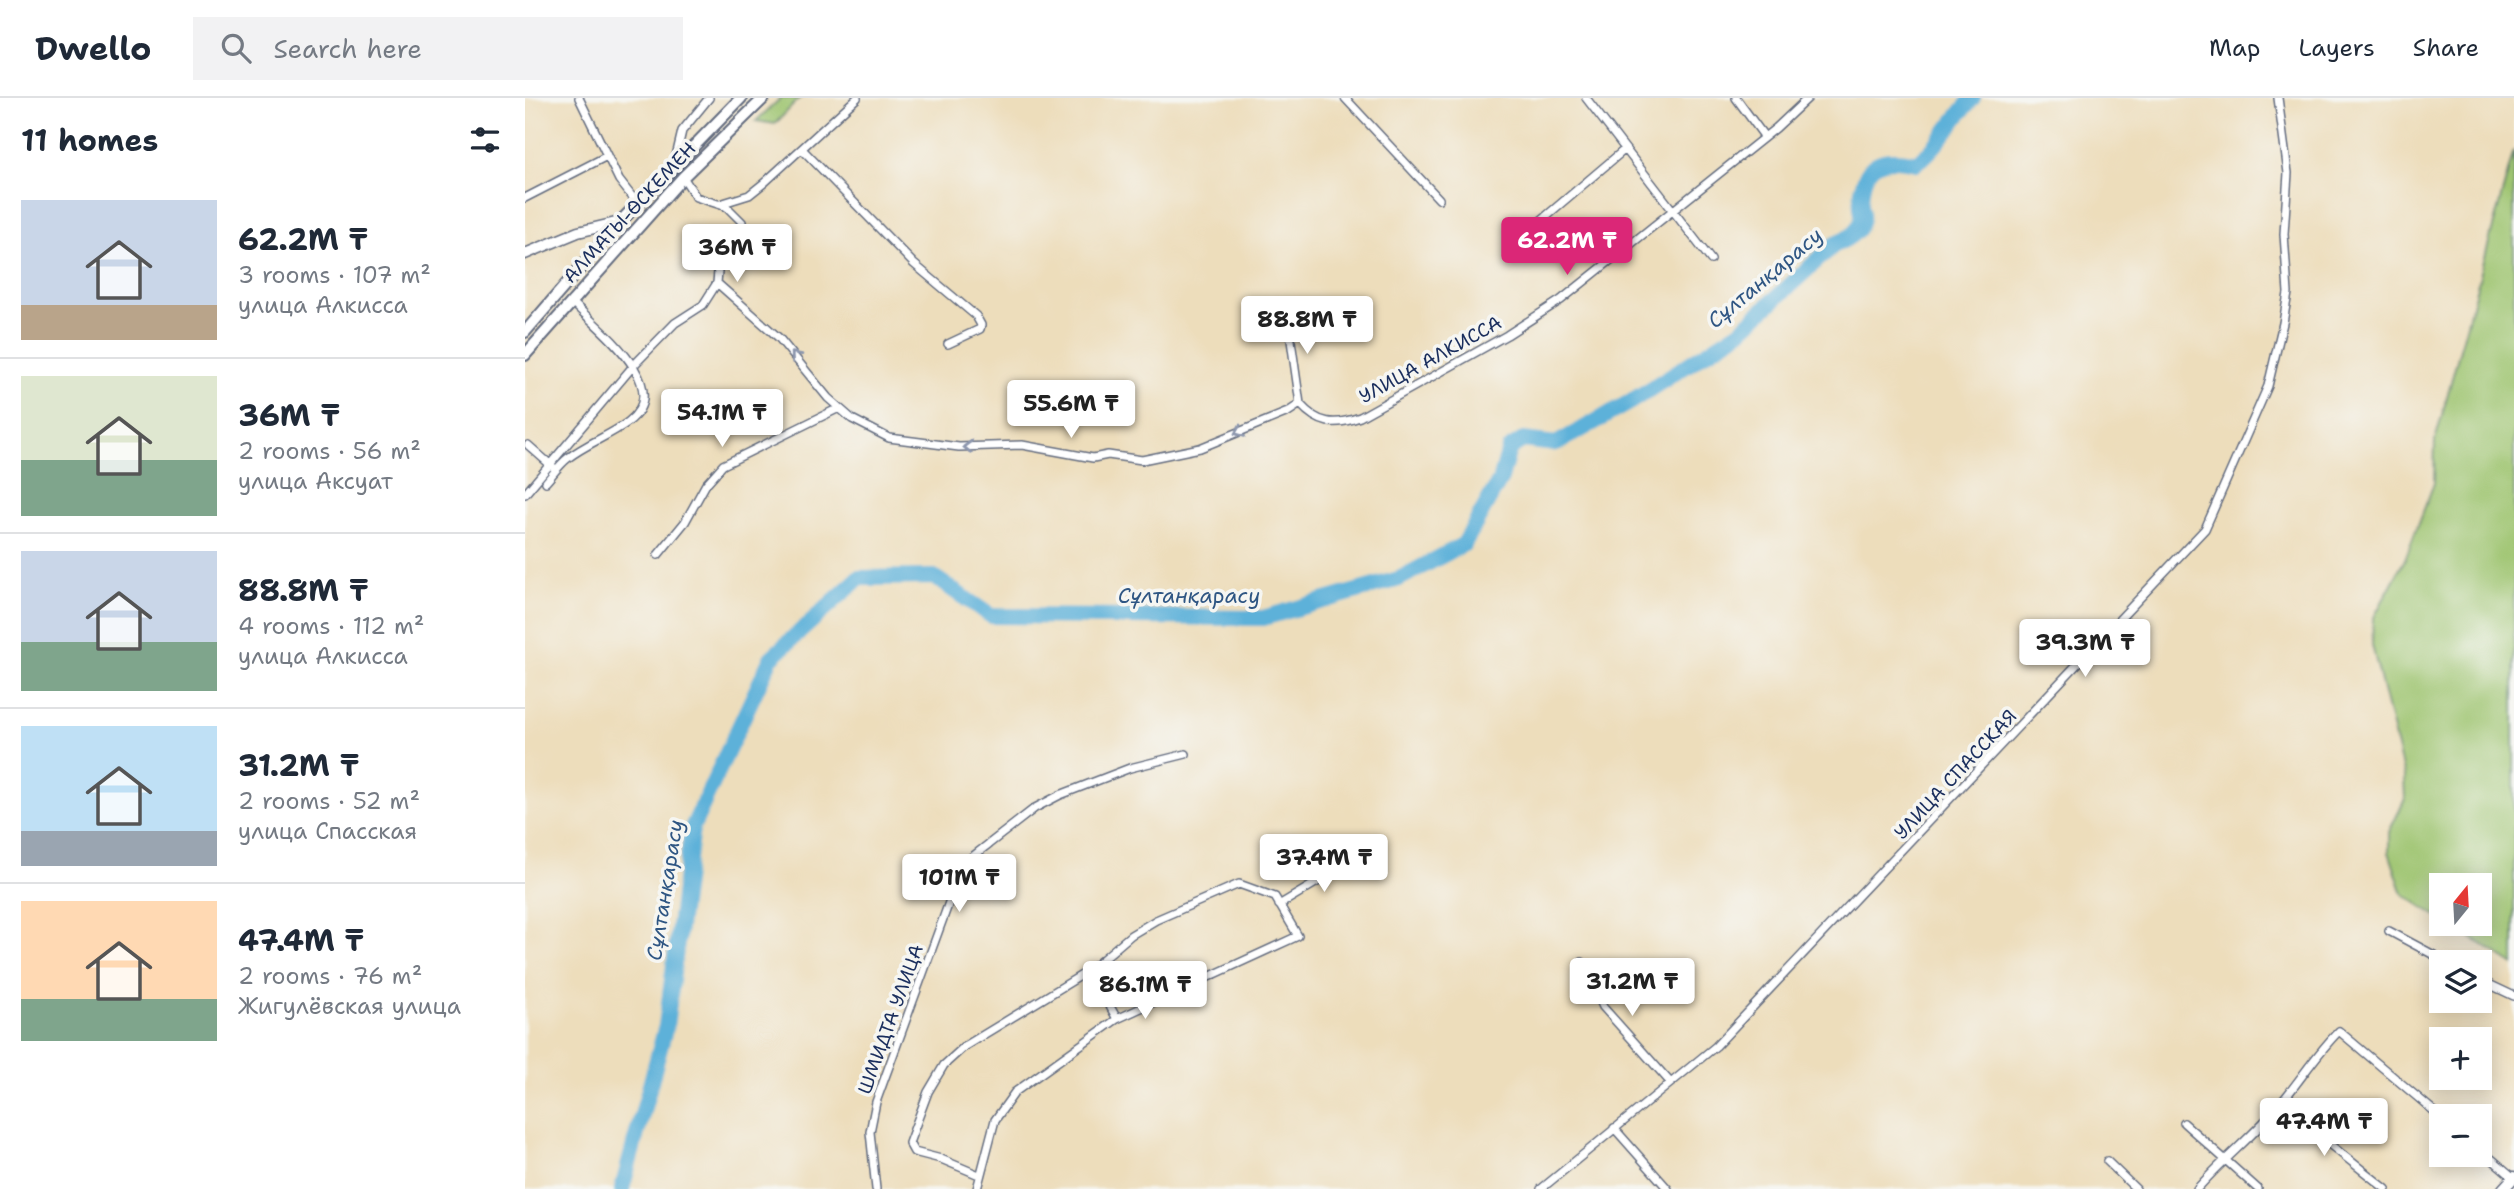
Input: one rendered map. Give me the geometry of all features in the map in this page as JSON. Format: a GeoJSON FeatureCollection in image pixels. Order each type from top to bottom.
{"type":"FeatureCollection","features":[{"type":"Feature","properties":{"kind":"main road","name":"АЛМАТЫ-ӨСКЕМЕН"},"geometry":{"type":"LineString","coordinates":[[525,332],[620,222],[741,98]]}},
{"type":"Feature","properties":{"kind":"main road","name":"АЛМАТЫ-ӨСКЕМЕН"},"geometry":{"type":"LineString","coordinates":[[525,355],[571,300],[683,177],[764,98]]}},
{"type":"Feature","properties":{"kind":"street"},"geometry":{"type":"LineString","coordinates":[[579,98],[619,180],[638,204]]}},
{"type":"Feature","properties":{"kind":"street"},"geometry":{"type":"LineString","coordinates":[[674,166],[682,131],[709,98]]}},
{"type":"Feature","properties":{"kind":"street"},"geometry":{"type":"LineString","coordinates":[[720,204],[749,195],[803,150],[857,98]]}},
{"type":"Feature","properties":{"kind":"street"},"geometry":{"type":"LineString","coordinates":[[1345,98],[1439,199]]}},
{"type":"Feature","properties":{"kind":"street"},"geometry":{"type":"LineString","coordinates":[[1586,98],[1671,212],[1711,260]]}},
{"type":"Feature","properties":{"kind":"street"},"geometry":{"type":"LineString","coordinates":[[1736,98],[1764,136]]}},
{"type":"Feature","properties":{"kind":"street","name":"УЛИЦА АЛКИССА"},"geometry":{"type":"LineString","coordinates":[[1300,404],[1312,417],[1324,423],[1342,423],[1360,417],[1507,335],[1561,300],[1808,98]]}},
{"type":"Feature","properties":{"kind":"street","name":"УЛИЦА СПАССКАЯ"},"geometry":{"type":"LineString","coordinates":[[1541,1189],[1716,1045],[1786,975],[2206,529],[2268,386],[2283,323],[2288,293],[2284,234],[2288,173],[2278,98]]}},
{"type":"Feature","properties":{"kind":"street"},"geometry":{"type":"LineString","coordinates":[[803,150],[915,264],[976,316],[981,325],[980,329],[948,344]]}},
{"type":"Feature","properties":{"kind":"street"},"geometry":{"type":"LineString","coordinates":[[1519,239],[1624,150]]}},
{"type":"Feature","properties":{"kind":"street"},"geometry":{"type":"LineString","coordinates":[[525,198],[607,156]]}},
{"type":"Feature","properties":{"kind":"street"},"geometry":{"type":"LineString","coordinates":[[525,494],[553,467],[634,365],[675,323],[702,305],[717,283],[719,260],[736,241],[742,230],[742,222],[720,204],[696,197],[683,177]]}},
{"type":"Feature","properties":{"kind":"street"},"geometry":{"type":"LineString","coordinates":[[525,254],[578,232],[620,222]]}},
{"type":"Feature","properties":{"kind":"street"},"geometry":{"type":"LineString","coordinates":[[717,283],[779,338],[839,408],[871,432],[889,438],[959,447],[1022,445],[1093,458],[1108,455],[1142,460],[1200,447],[1288,412],[1300,404],[1287,312]]}},
{"type":"Feature","properties":{"kind":"street"},"geometry":{"type":"LineString","coordinates":[[547,482],[553,467],[629,422],[643,404],[645,396],[634,365],[571,300]]}},
{"type":"Feature","properties":{"kind":"street"},"geometry":{"type":"LineString","coordinates":[[658,555],[685,522],[706,484],[723,465],[839,408]]}},
{"type":"Feature","properties":{"kind":"street"},"geometry":{"type":"LineString","coordinates":[[528,445],[553,467]]}},
{"type":"Feature","properties":{"kind":"street","name":"ШМИДТА УЛИЦА"},"geometry":{"type":"LineString","coordinates":[[876,1189],[870,1132],[876,1102],[963,864],[1035,808],[1060,795],[1130,768],[1186,754]]}},
{"type":"Feature","properties":{"kind":"street"},"geometry":{"type":"LineString","coordinates":[[1279,905],[1355,860]]}},
{"type":"Feature","properties":{"kind":"street"},"geometry":{"type":"LineString","coordinates":[[977,1189],[995,1120],[1015,1092],[1117,1019],[1298,936],[1275,897],[1239,884],[1156,920],[1131,935],[1090,970],[965,1046],[944,1065],[928,1092],[909,1143],[914,1152],[941,1159],[979,1175]]}},
{"type":"Feature","properties":{"kind":"street"},"geometry":{"type":"LineString","coordinates":[[2389,931],[2429,952]]}},
{"type":"Feature","properties":{"kind":"street"},"geometry":{"type":"LineString","coordinates":[[1582,962],[1603,1006],[1670,1082]]}},
{"type":"Feature","properties":{"kind":"street"},"geometry":{"type":"LineString","coordinates":[[1090,970],[1117,1019]]}},
{"type":"Feature","properties":{"kind":"street"},"geometry":{"type":"LineString","coordinates":[[2492,986],[2514,996]]}},
{"type":"Feature","properties":{"kind":"street"},"geometry":{"type":"LineString","coordinates":[[2197,1189],[2224,1158],[2280,1105],[2312,1060],[2339,1031],[2429,1107]]}},
{"type":"Feature","properties":{"kind":"street"},"geometry":{"type":"LineString","coordinates":[[2280,1105],[2386,1189]]}},
{"type":"Feature","properties":{"kind":"street"},"geometry":{"type":"LineString","coordinates":[[2184,1123],[2258,1189]]}},
{"type":"Feature","properties":{"kind":"street"},"geometry":{"type":"LineString","coordinates":[[1614,1128],[1668,1189]]}},
{"type":"Feature","properties":{"kind":"street"},"geometry":{"type":"LineString","coordinates":[[2492,1159],[2514,1178],[2503,1189]]}},
{"type":"Feature","properties":{"kind":"street"},"geometry":{"type":"LineString","coordinates":[[2107,1161],[2136,1189]]}},
{"type":"Feature","properties":{"kind":"green space"},"geometry":{"type":"Polygon","coordinates":[[[781,98],[800,98],[775,124],[756,121],[781,98]]]}},
{"type":"Feature","properties":{"kind":"green space"},"geometry":{"type":"Polygon","coordinates":[[[2514,150],[2514,965],[2469,936],[2492,936],[2492,873],[2429,873],[2429,911],[2403,894],[2389,852],[2389,832],[2405,799],[2404,776],[2372,645],[2373,619],[2405,559],[2434,483],[2435,441],[2514,150]]]}},
{"type":"Feature","properties":{"kind":"waterway","name":"Сұлтанқарасу"},"geometry":{"type":"LineString","coordinates":[[622,1189],[666,1026],[692,828],[771,658],[859,578],[934,577],[991,616],[1263,618],[1399,579],[1464,544],[1501,478],[1509,449],[1523,440],[1556,444],[1630,402],[1740,331],[1835,244],[1855,231],[1861,223],[1862,188],[1870,170],[1884,161],[1916,163],[1931,150],[1973,98]]}}]}
